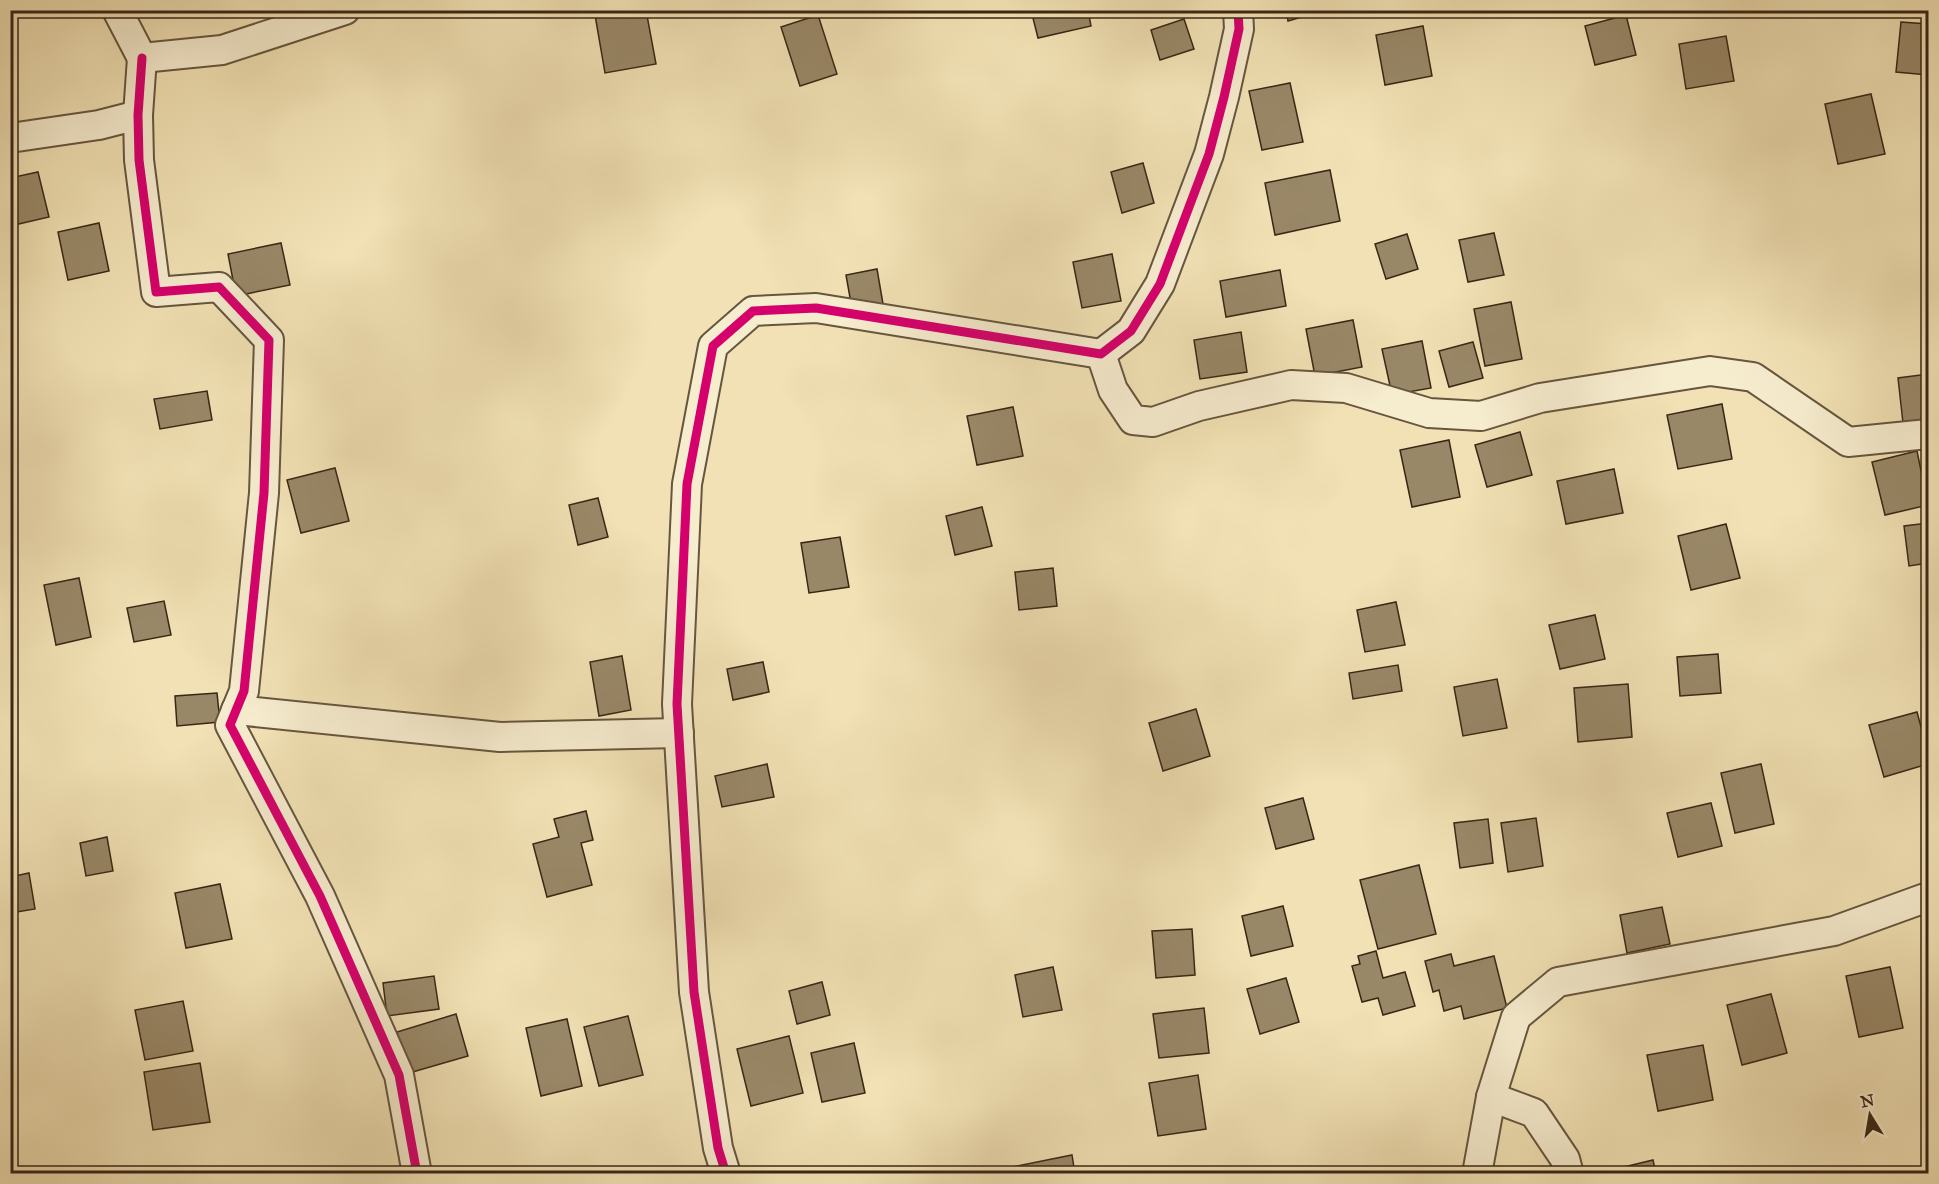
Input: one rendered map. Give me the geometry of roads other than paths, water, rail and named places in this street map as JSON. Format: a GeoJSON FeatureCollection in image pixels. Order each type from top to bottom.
{"type":"FeatureCollection","features":[{"type":"Feature","properties":{"kind":"street"},"geometry":{"type":"LineString","coordinates":[[117,10],[142,58],[138,115],[139,160],[156,292],[219,287],[269,340],[264,494],[244,691],[230,725],[320,896],[399,1075],[417,1173]]}},
{"type":"Feature","properties":{"kind":"street"},"geometry":{"type":"LineString","coordinates":[[142,58],[222,50],[345,10]]}},
{"type":"Feature","properties":{"kind":"street"},"geometry":{"type":"LineString","coordinates":[[726,1173],[718,1148],[694,992],[677,704],[687,484],[713,346],[753,311],[816,308],[1101,354],[1131,331],[1160,284],[1209,154],[1239,29],[1238,10]]}},
{"type":"Feature","properties":{"kind":"street"},"geometry":{"type":"LineString","coordinates":[[10,138],[99,125],[138,115]]}},
{"type":"Feature","properties":{"kind":"street"},"geometry":{"type":"LineString","coordinates":[[1101,354],[1113,390],[1133,420],[1153,422],[1199,406],[1291,385],[1346,388],[1429,413],[1481,416],[1540,399],[1710,371],[1753,377],[1848,442],[1929,434]]}},
{"type":"Feature","properties":{"kind":"street"},"geometry":{"type":"LineString","coordinates":[[236,710],[500,737],[679,733]]}},
{"type":"Feature","properties":{"kind":"street"},"geometry":{"type":"LineString","coordinates":[[1478,1173],[1491,1097],[1516,1017],[1558,982],[1834,931],[1929,897]]}},
{"type":"Feature","properties":{"kind":"street"},"geometry":{"type":"LineString","coordinates":[[1491,1097],[1534,1113],[1565,1159],[1569,1173]]}}]}
